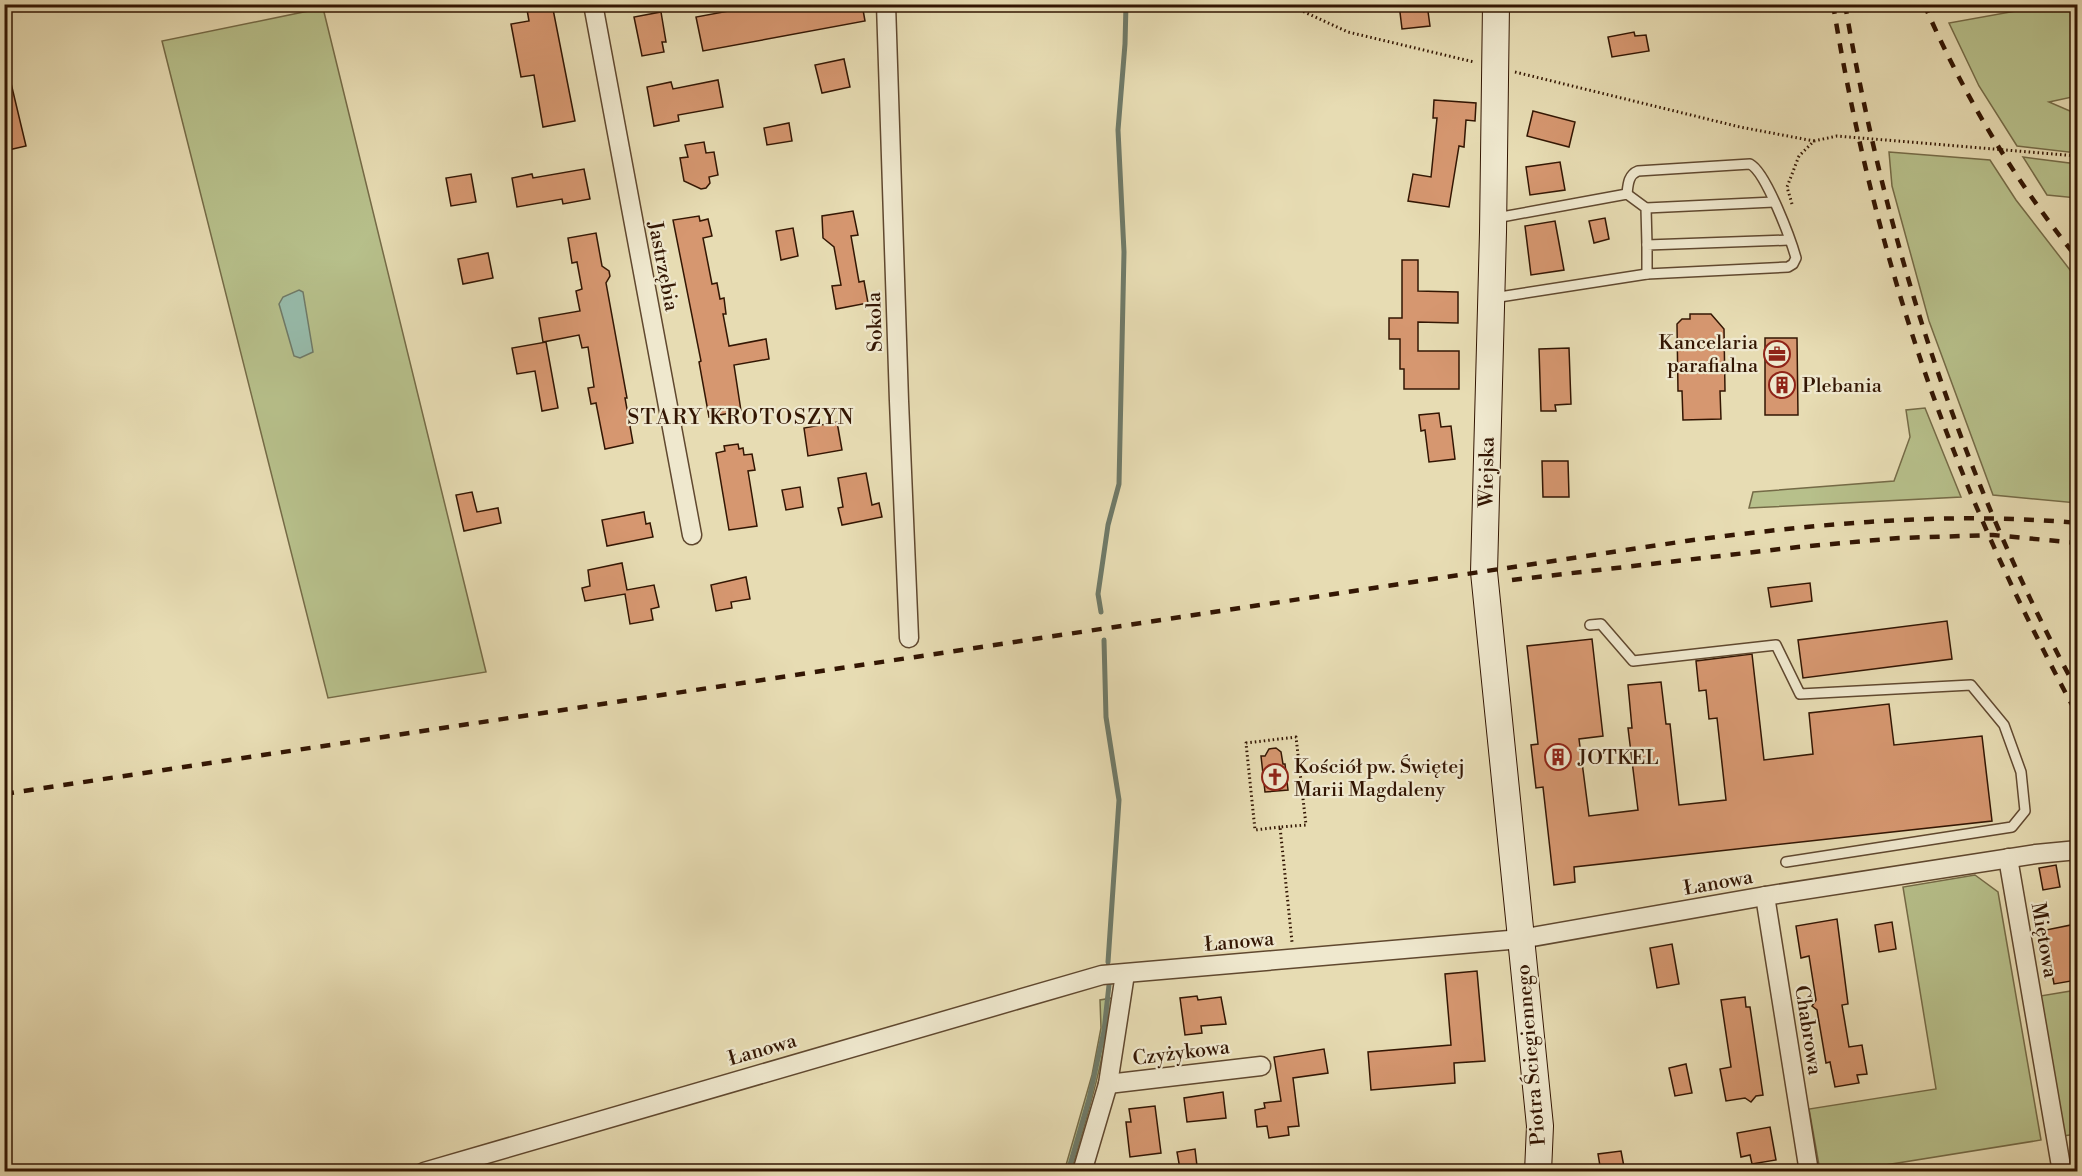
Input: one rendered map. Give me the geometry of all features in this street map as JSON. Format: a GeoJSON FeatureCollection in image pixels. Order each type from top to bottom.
{"type":"FeatureCollection","features":[{"type":"Feature","properties":{"kind":"street","name":"Jastrzębia"},"geometry":{"type":"LineString","coordinates":[[593,4],[692,535]]}},
{"type":"Feature","properties":{"kind":"street","name":"Sokola"},"geometry":{"type":"LineString","coordinates":[[886,4],[898,390],[909,638]]}},
{"type":"Feature","properties":{"kind":"street","name":"Wiejska"},"geometry":{"type":"LineString","coordinates":[[1496,4],[1494,218],[1484,572],[1521,939]]}},
{"type":"Feature","properties":{"kind":"street","name":"Łanowa"},"geometry":{"type":"LineString","coordinates":[[424,1172],[1102,975],[1521,939],[1765,896],[2008,858],[2078,850]]}},
{"type":"Feature","properties":{"kind":"street","name":"Miętowa"},"geometry":{"type":"LineString","coordinates":[[2008,858],[2062,1172]]}},
{"type":"Feature","properties":{"kind":"street","name":"Chabrowa"},"geometry":{"type":"LineString","coordinates":[[1765,896],[1809,1172]]}},
{"type":"Feature","properties":{"kind":"street","name":"Piotra Ściegiennego"},"geometry":{"type":"LineString","coordinates":[[1521,939],[1540,1126],[1538,1172]]}},
{"type":"Feature","properties":{"kind":"street","name":"Czyżykowa"},"geometry":{"type":"LineString","coordinates":[[1082,1172],[1107,1084],[1125,974]]}},
{"type":"Feature","properties":{"kind":"street","name":"Czyżykowa"},"geometry":{"type":"LineString","coordinates":[[1107,1084],[1261,1066]]}},
{"type":"Feature","properties":{"kind":"lane"},"geometry":{"type":"LineString","coordinates":[[1491,299],[1647,273],[1788,267],[1796,258],[1762,175],[1756,167],[1750,164],[1638,171],[1630,177],[1627,194]]}},
{"type":"Feature","properties":{"kind":"lane"},"geometry":{"type":"LineString","coordinates":[[1494,218],[1627,194],[1646,208],[1774,202]]}},
{"type":"Feature","properties":{"kind":"lane"},"geometry":{"type":"LineString","coordinates":[[1646,208],[1647,273]]}},
{"type":"Feature","properties":{"kind":"lane"},"geometry":{"type":"LineString","coordinates":[[1647,245],[1789,240]]}},
{"type":"Feature","properties":{"kind":"lane"},"geometry":{"type":"LineString","coordinates":[[1590,625],[1601,624],[1633,660],[1776,645],[1800,694],[1971,685],[2004,725],[2021,772],[2025,811],[2012,827],[1786,862]]}},
{"type":"Feature","properties":{"kind":"path"},"geometry":{"type":"LineString","coordinates":[[1287,4],[1348,32],[1475,62]]}},
{"type":"Feature","properties":{"kind":"path"},"geometry":{"type":"LineString","coordinates":[[1508,70],[1740,128],[1814,141],[1837,136],[2078,156]]}},
{"type":"Feature","properties":{"kind":"path"},"geometry":{"type":"LineString","coordinates":[[1793,209],[1787,187],[1799,156],[1814,141]]}},
{"type":"Feature","properties":{"kind":"path"},"geometry":{"type":"LineString","coordinates":[[1296,737],[1306,825],[1280,827],[1256,830],[1246,743],[1296,737]]}},
{"type":"Feature","properties":{"kind":"path"},"geometry":{"type":"LineString","coordinates":[[1280,827],[1294,959]]}},
{"type":"Feature","properties":{"kind":"green space"},"geometry":{"type":"Polygon","coordinates":[[[2055,4],[2077,5],[2077,96],[2049,102],[2077,114],[2077,153],[2017,146],[1979,86],[1949,23],[2055,4]]]}},
{"type":"Feature","properties":{"kind":"green space"},"geometry":{"type":"Polygon","coordinates":[[[323,8],[486,672],[328,698],[162,41],[323,8]]]}},
{"type":"Feature","properties":{"kind":"green space"},"geometry":{"type":"Polygon","coordinates":[[[1889,152],[1990,160],[2016,200],[2077,279],[2077,503],[1993,495],[1929,321],[1892,186],[1889,152]]]}},
{"type":"Feature","properties":{"kind":"green space"},"geometry":{"type":"Polygon","coordinates":[[[2023,157],[2077,164],[2077,198],[2047,195],[2023,157]]]}},
{"type":"Feature","properties":{"kind":"green space"},"geometry":{"type":"Polygon","coordinates":[[[1925,408],[1961,497],[1749,508],[1753,492],[1894,481],[1910,437],[1906,410],[1925,408]]]}},
{"type":"Feature","properties":{"kind":"green space"},"geometry":{"type":"Polygon","coordinates":[[[1975,875],[1998,892],[2041,1140],[1848,1171],[1820,1171],[1809,1109],[1936,1089],[1903,887],[1975,875]]]}},
{"type":"Feature","properties":{"kind":"green space"},"geometry":{"type":"Polygon","coordinates":[[[2077,990],[2077,1134],[2063,1136],[2040,996],[2077,990]]]}},
{"type":"Feature","properties":{"kind":"green space"},"geometry":{"type":"Polygon","coordinates":[[[1112,998],[1105,1042],[1090,1107],[1071,1171],[1064,1172],[1092,1075],[1101,1028],[1100,1000],[1112,998]]]}},
{"type":"Feature","properties":{"kind":"shaded area"},"geometry":{"type":"Polygon","coordinates":[[[299,290],[303,292],[313,352],[300,358],[294,356],[279,304],[283,297],[299,290]]]}},
{"type":"Feature","properties":{"kind":"building"},"geometry":{"type":"Polygon","coordinates":[[[526,4],[552,4],[575,121],[543,127],[534,75],[521,77],[511,24],[529,21],[526,4]]]}},
{"type":"Feature","properties":{"kind":"building"},"geometry":{"type":"Polygon","coordinates":[[[767,4],[862,4],[865,21],[703,51],[696,17],[767,4]]]}},
{"type":"Feature","properties":{"kind":"building"},"geometry":{"type":"Polygon","coordinates":[[[1399,4],[1427,4],[1430,26],[1402,29],[1399,4]]]}},
{"type":"Feature","properties":{"kind":"building"},"geometry":{"type":"Polygon","coordinates":[[[661,12],[666,42],[662,42],[664,52],[642,56],[634,17],[661,12]]]}},
{"type":"Feature","properties":{"kind":"building"},"geometry":{"type":"Polygon","coordinates":[[[1634,32],[1635,36],[1646,35],[1649,51],[1612,57],[1608,37],[1634,32]]]}},
{"type":"Feature","properties":{"kind":"building"},"geometry":{"type":"Polygon","coordinates":[[[844,59],[850,87],[822,93],[815,65],[844,59]]]}},
{"type":"Feature","properties":{"kind":"building"},"geometry":{"type":"Polygon","coordinates":[[[10,79],[26,146],[4,151],[4,80],[10,79]]]}},
{"type":"Feature","properties":{"kind":"building"},"geometry":{"type":"Polygon","coordinates":[[[718,80],[723,107],[678,115],[679,121],[654,126],[647,87],[671,82],[673,89],[718,80]]]}},
{"type":"Feature","properties":{"kind":"building"},"geometry":{"type":"Polygon","coordinates":[[[1434,100],[1476,103],[1475,121],[1466,120],[1464,147],[1459,146],[1449,207],[1408,201],[1413,174],[1431,177],[1437,118],[1433,118],[1434,100]]]}},
{"type":"Feature","properties":{"kind":"building"},"geometry":{"type":"Polygon","coordinates":[[[1533,111],[1575,122],[1569,147],[1527,136],[1533,111]]]}},
{"type":"Feature","properties":{"kind":"building"},"geometry":{"type":"Polygon","coordinates":[[[789,123],[792,141],[767,145],[764,128],[789,123]]]}},
{"type":"Feature","properties":{"kind":"building"},"geometry":{"type":"Polygon","coordinates":[[[704,142],[706,153],[714,152],[718,175],[709,177],[710,183],[706,188],[701,189],[684,181],[680,158],[688,157],[685,145],[704,142]]]}},
{"type":"Feature","properties":{"kind":"building"},"geometry":{"type":"Polygon","coordinates":[[[1560,162],[1565,190],[1530,195],[1526,167],[1560,162]]]}},
{"type":"Feature","properties":{"kind":"building"},"geometry":{"type":"Polygon","coordinates":[[[584,169],[590,199],[563,204],[562,199],[517,207],[512,178],[532,174],[533,178],[584,169]]]}},
{"type":"Feature","properties":{"kind":"building"},"geometry":{"type":"Polygon","coordinates":[[[471,174],[476,202],[451,206],[446,178],[471,174]]]}},
{"type":"Feature","properties":{"kind":"building"},"geometry":{"type":"Polygon","coordinates":[[[853,211],[858,235],[851,236],[859,282],[864,281],[868,303],[836,309],[832,286],[841,285],[834,247],[823,238],[822,216],[853,211]]]}},
{"type":"Feature","properties":{"kind":"building"},"geometry":{"type":"Polygon","coordinates":[[[699,216],[700,221],[708,219],[712,236],[703,238],[712,284],[717,283],[720,299],[724,298],[726,314],[723,314],[729,346],[766,339],[769,359],[734,365],[741,411],[709,417],[699,362],[701,361],[673,220],[699,216]]]}},
{"type":"Feature","properties":{"kind":"building"},"geometry":{"type":"Polygon","coordinates":[[[1605,218],[1609,239],[1594,243],[1589,221],[1605,218]]]}},
{"type":"Feature","properties":{"kind":"building"},"geometry":{"type":"Polygon","coordinates":[[[1555,221],[1564,270],[1531,275],[1525,226],[1555,221]]]}},
{"type":"Feature","properties":{"kind":"building"},"geometry":{"type":"Polygon","coordinates":[[[793,228],[798,256],[781,260],[776,231],[793,228]]]}},
{"type":"Feature","properties":{"kind":"building"},"geometry":{"type":"Polygon","coordinates":[[[596,233],[602,266],[609,271],[610,276],[606,283],[633,443],[605,449],[596,403],[591,404],[588,388],[594,387],[588,347],[582,348],[579,335],[543,342],[539,318],[580,311],[576,291],[582,289],[577,262],[572,263],[568,238],[596,233]]]}},
{"type":"Feature","properties":{"kind":"building"},"geometry":{"type":"Polygon","coordinates":[[[488,253],[493,278],[463,284],[458,259],[488,253]]]}},
{"type":"Feature","properties":{"kind":"building"},"geometry":{"type":"Polygon","coordinates":[[[1402,260],[1418,260],[1418,291],[1458,292],[1458,323],[1418,322],[1418,351],[1459,351],[1459,389],[1404,389],[1404,369],[1400,369],[1400,339],[1389,339],[1389,318],[1402,318],[1402,260]]]}},
{"type":"Feature","properties":{"kind":"building"},"geometry":{"type":"Polygon","coordinates":[[[1690,314],[1711,314],[1724,329],[1725,391],[1720,391],[1721,419],[1683,420],[1682,391],[1678,391],[1677,324],[1682,319],[1690,319],[1690,314]]]}},
{"type":"Feature","properties":{"kind":"building","name":"Plebania"},"geometry":{"type":"Polygon","coordinates":[[[1765,338],[1797,338],[1798,415],[1765,415],[1765,338]]]}},
{"type":"Feature","properties":{"kind":"building"},"geometry":{"type":"Polygon","coordinates":[[[546,342],[558,408],[542,411],[535,371],[517,374],[512,348],[546,342]]]}},
{"type":"Feature","properties":{"kind":"building"},"geometry":{"type":"Polygon","coordinates":[[[1569,348],[1571,404],[1555,405],[1556,411],[1541,411],[1539,349],[1569,348]]]}},
{"type":"Feature","properties":{"kind":"building"},"geometry":{"type":"Polygon","coordinates":[[[1439,413],[1441,427],[1451,426],[1455,459],[1429,462],[1425,430],[1421,431],[1419,415],[1439,413]]]}},
{"type":"Feature","properties":{"kind":"building"},"geometry":{"type":"Polygon","coordinates":[[[837,422],[842,450],[808,456],[804,428],[837,422]]]}},
{"type":"Feature","properties":{"kind":"building"},"geometry":{"type":"Polygon","coordinates":[[[738,444],[739,449],[743,448],[744,455],[752,454],[755,470],[748,471],[757,526],[729,530],[716,453],[725,451],[724,446],[738,444]]]}},
{"type":"Feature","properties":{"kind":"building"},"geometry":{"type":"Polygon","coordinates":[[[1542,461],[1568,461],[1569,497],[1543,497],[1542,461]]]}},
{"type":"Feature","properties":{"kind":"building"},"geometry":{"type":"Polygon","coordinates":[[[866,473],[872,505],[879,503],[882,517],[842,525],[838,508],[843,507],[838,478],[866,473]]]}},
{"type":"Feature","properties":{"kind":"building"},"geometry":{"type":"Polygon","coordinates":[[[800,487],[803,507],[786,510],[782,490],[800,487]]]}},
{"type":"Feature","properties":{"kind":"building"},"geometry":{"type":"Polygon","coordinates":[[[472,492],[477,512],[498,508],[501,523],[464,531],[456,495],[472,492]]]}},
{"type":"Feature","properties":{"kind":"building"},"geometry":{"type":"Polygon","coordinates":[[[644,512],[646,524],[650,523],[653,537],[607,546],[602,520],[644,512]]]}},
{"type":"Feature","properties":{"kind":"building"},"geometry":{"type":"Polygon","coordinates":[[[622,563],[627,590],[654,585],[659,607],[651,609],[653,620],[630,624],[625,594],[585,601],[582,588],[590,586],[588,570],[622,563]]]}},
{"type":"Feature","properties":{"kind":"building"},"geometry":{"type":"Polygon","coordinates":[[[746,577],[750,599],[731,602],[732,608],[716,611],[711,585],[746,577]]]}},
{"type":"Feature","properties":{"kind":"building"},"geometry":{"type":"Polygon","coordinates":[[[1810,583],[1812,601],[1771,607],[1768,588],[1810,583]]]}},
{"type":"Feature","properties":{"kind":"building"},"geometry":{"type":"Polygon","coordinates":[[[1947,621],[1952,659],[1803,678],[1798,640],[1947,621]]]}},
{"type":"Feature","properties":{"kind":"building"},"geometry":{"type":"Polygon","coordinates":[[[1592,639],[1603,736],[1579,739],[1589,816],[1638,810],[1628,728],[1632,728],[1628,685],[1661,682],[1666,724],[1670,724],[1679,805],[1726,800],[1717,718],[1709,719],[1706,690],[1699,691],[1696,661],[1752,654],[1764,760],[1813,754],[1809,713],[1889,704],[1894,745],[1982,736],[1992,821],[1574,867],[1575,882],[1554,885],[1543,787],[1536,788],[1531,745],[1538,744],[1527,646],[1592,639]]]}},
{"type":"Feature","properties":{"kind":"building","name":"Kościół pw. Świętej Marii Magdaleny"},"geometry":{"type":"Polygon","coordinates":[[[1276,748],[1281,752],[1283,764],[1285,764],[1288,790],[1265,792],[1261,756],[1265,756],[1269,749],[1276,748]]]}},
{"type":"Feature","properties":{"kind":"building"},"geometry":{"type":"Polygon","coordinates":[[[2056,865],[2060,887],[2043,890],[2039,868],[2056,865]]]}},
{"type":"Feature","properties":{"kind":"building"},"geometry":{"type":"Polygon","coordinates":[[[1837,919],[1848,1004],[1842,1005],[1849,1047],[1862,1045],[1867,1074],[1857,1075],[1859,1083],[1835,1087],[1830,1062],[1826,1063],[1817,1010],[1812,1006],[1816,1000],[1809,956],[1801,958],[1796,926],[1837,919]]]}},
{"type":"Feature","properties":{"kind":"building"},"geometry":{"type":"Polygon","coordinates":[[[1892,922],[1896,949],[1879,952],[1875,925],[1892,922]]]}},
{"type":"Feature","properties":{"kind":"building"},"geometry":{"type":"Polygon","coordinates":[[[2071,925],[2078,960],[2078,968],[2075,969],[2077,980],[2054,984],[2052,973],[2048,973],[2041,931],[2071,925]]]}},
{"type":"Feature","properties":{"kind":"building"},"geometry":{"type":"Polygon","coordinates":[[[1672,944],[1679,984],[1657,988],[1650,948],[1672,944]]]}},
{"type":"Feature","properties":{"kind":"building"},"geometry":{"type":"Polygon","coordinates":[[[1477,971],[1485,1061],[1454,1063],[1455,1083],[1371,1090],[1368,1052],[1451,1045],[1445,974],[1477,971]]]}},
{"type":"Feature","properties":{"kind":"building"},"geometry":{"type":"Polygon","coordinates":[[[1197,996],[1198,1000],[1221,997],[1226,1024],[1201,1026],[1202,1033],[1185,1035],[1180,998],[1197,996]]]}},
{"type":"Feature","properties":{"kind":"building"},"geometry":{"type":"Polygon","coordinates":[[[1745,997],[1746,1007],[1750,1007],[1763,1095],[1756,1096],[1751,1102],[1745,1098],[1726,1101],[1720,1069],[1731,1067],[1721,1000],[1745,997]]]}},
{"type":"Feature","properties":{"kind":"building"},"geometry":{"type":"Polygon","coordinates":[[[1324,1049],[1328,1073],[1293,1078],[1299,1126],[1288,1127],[1289,1135],[1269,1138],[1267,1126],[1257,1127],[1255,1110],[1265,1108],[1264,1103],[1281,1101],[1274,1057],[1324,1049]]]}},
{"type":"Feature","properties":{"kind":"building"},"geometry":{"type":"Polygon","coordinates":[[[1686,1064],[1692,1093],[1675,1096],[1669,1068],[1686,1064]]]}},
{"type":"Feature","properties":{"kind":"building"},"geometry":{"type":"Polygon","coordinates":[[[1223,1092],[1226,1118],[1187,1122],[1184,1098],[1223,1092]]]}},
{"type":"Feature","properties":{"kind":"building"},"geometry":{"type":"Polygon","coordinates":[[[1155,1106],[1161,1153],[1130,1157],[1126,1122],[1131,1122],[1129,1109],[1155,1106]]]}},
{"type":"Feature","properties":{"kind":"building"},"geometry":{"type":"Polygon","coordinates":[[[1770,1127],[1776,1160],[1752,1164],[1750,1155],[1741,1157],[1737,1133],[1770,1127]]]}},
{"type":"Feature","properties":{"kind":"building"},"geometry":{"type":"Polygon","coordinates":[[[1195,1149],[1197,1166],[1180,1169],[1177,1152],[1195,1149]]]}},
{"type":"Feature","properties":{"kind":"building"},"geometry":{"type":"Polygon","coordinates":[[[1621,1151],[1625,1172],[1601,1172],[1598,1154],[1621,1151]]]}},
{"type":"Feature","properties":{"kind":"waterway"},"geometry":{"type":"LineString","coordinates":[[1101,612],[1098,594],[1108,525],[1119,484],[1124,252],[1118,130],[1126,4]]}},
{"type":"Feature","properties":{"kind":"waterway"},"geometry":{"type":"LineString","coordinates":[[1104,640],[1106,717],[1119,800],[1108,962]]}},
{"type":"Feature","properties":{"kind":"waterway"},"geometry":{"type":"LineString","coordinates":[[1068,1172],[1089,1099],[1104,1031],[1109,985]]}},
{"type":"Feature","properties":{"kind":"railway"},"geometry":{"type":"LineString","coordinates":[[1833,4],[1868,176],[1915,344],[1955,454],[1997,554],[2078,716]]}},
{"type":"Feature","properties":{"kind":"railway"},"geometry":{"type":"LineString","coordinates":[[1845,4],[1882,183],[1933,358],[1998,528],[2036,611],[2078,692]]}},
{"type":"Feature","properties":{"kind":"railway"},"geometry":{"type":"LineString","coordinates":[[1924,4],[1956,72],[1992,137],[2033,199],[2078,259]]}},
{"type":"Feature","properties":{"kind":"railway"},"geometry":{"type":"LineString","coordinates":[[4,794],[1686,541],[1784,529],[1881,521],[1979,518],[2078,523]]}},
{"type":"Feature","properties":{"kind":"railway"},"geometry":{"type":"LineString","coordinates":[[1512,580],[1798,547],[1899,538],[1993,535],[2078,543]]}},
{"type":"Feature","properties":{"kind":"place","name":"Kancelaria parafialna"},"geometry":{"type":"Point","coordinates":[1777,354]}},
{"type":"Feature","properties":{"kind":"place","name":"Plebania"},"geometry":{"type":"Point","coordinates":[1782,385]}},
{"type":"Feature","properties":{"kind":"place","name":"JOTKEL"},"geometry":{"type":"Point","coordinates":[1558,757]}},
{"type":"Feature","properties":{"kind":"place","name":"Kościół pw. Świętej Marii Magdaleny"},"geometry":{"type":"Point","coordinates":[1275,777]}},
{"type":"Feature","properties":{"kind":"district","name":"STARY KROTOSZYN"},"geometry":{"type":"Point","coordinates":[741,417]}}]}
